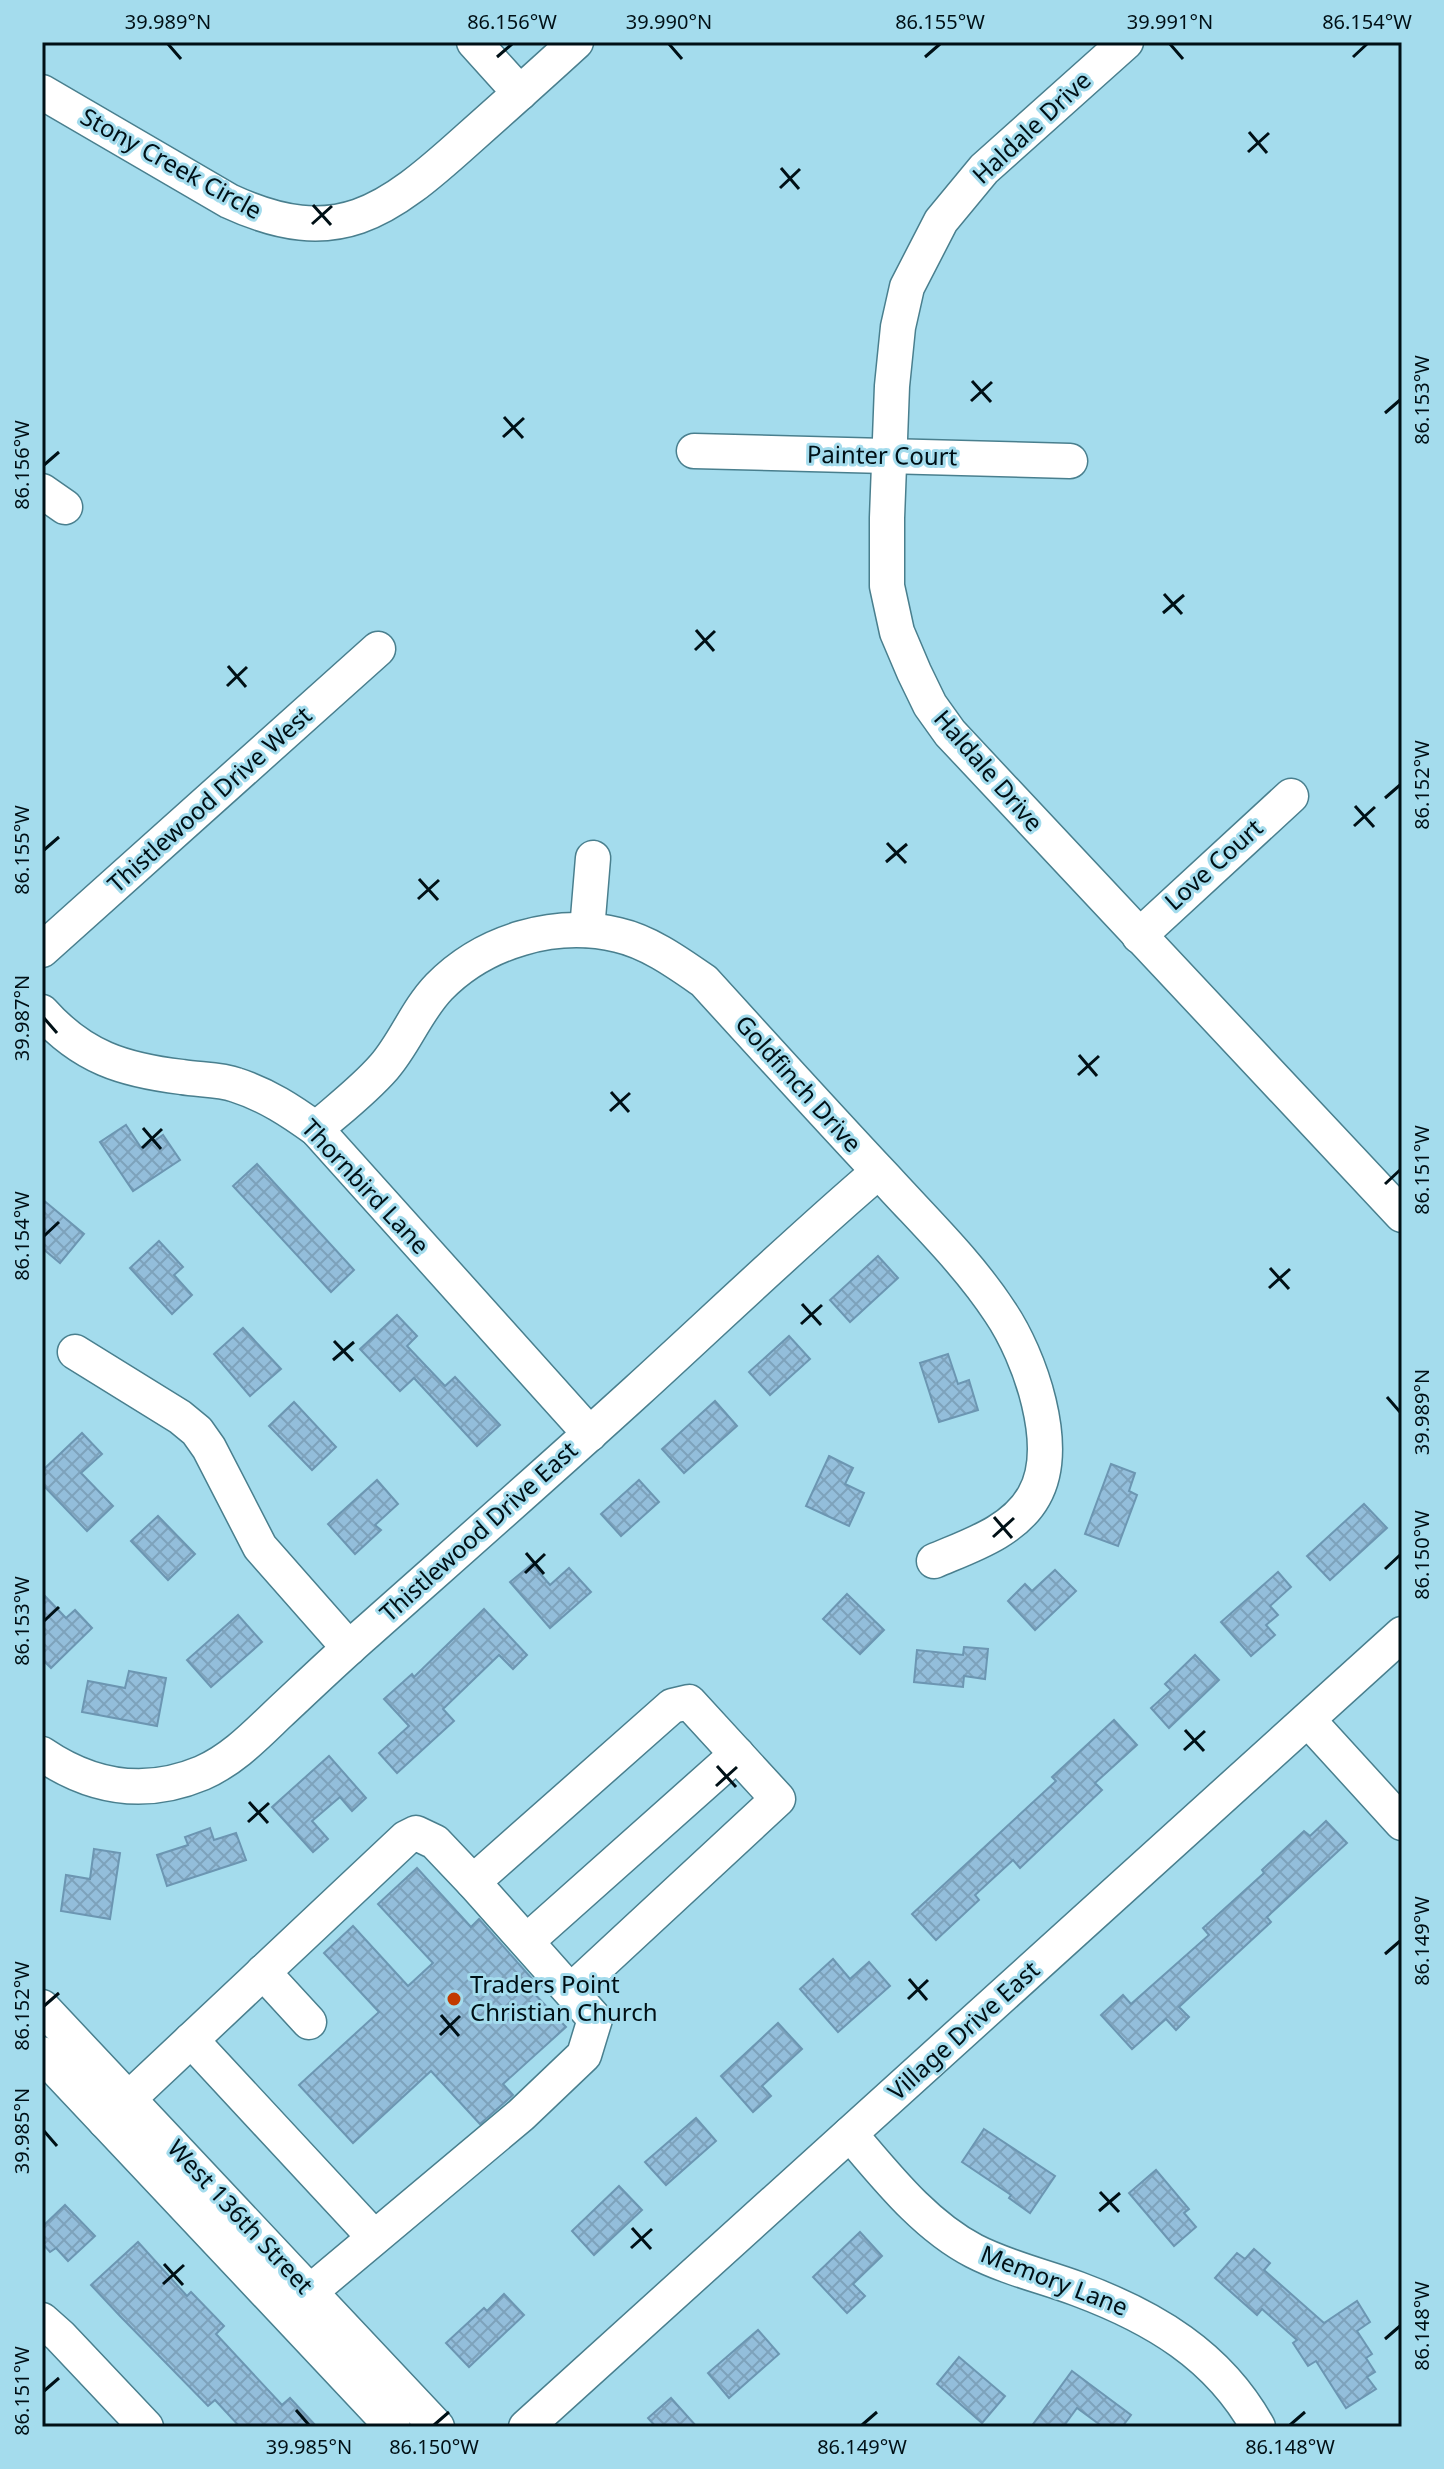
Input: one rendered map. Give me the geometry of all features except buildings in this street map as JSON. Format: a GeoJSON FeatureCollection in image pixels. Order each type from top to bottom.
{"type":"FeatureCollection","features":[{"type":"Feature","properties":{"kind":"street"},"geometry":{"type":"LineString","coordinates":[[474,42],[520,93]]}},
{"type":"Feature","properties":{"kind":"street","name":"Stony Creek Circle"},"geometry":{"type":"LineString","coordinates":[[42,92],[229,201],[257,214],[307,225],[348,220],[367,214],[407,192],[576,42]]}},
{"type":"Feature","properties":{"kind":"street","name":"Haldale Drive"},"geometry":{"type":"LineString","coordinates":[[1126,42],[984,169],[935,230],[907,287],[898,327],[892,386],[887,518],[887,586],[897,632],[930,705],[950,733],[1402,1215]]}},
{"type":"Feature","properties":{"kind":"street","name":"Painter Court"},"geometry":{"type":"LineString","coordinates":[[694,451],[1070,461]]}},
{"type":"Feature","properties":{"kind":"street","name":"Thistlewood Drive West"},"geometry":{"type":"LineString","coordinates":[[42,950],[378,649]]}},
{"type":"Feature","properties":{"kind":"street","name":"Love Court"},"geometry":{"type":"LineString","coordinates":[[1139,936],[1291,796]]}},
{"type":"Feature","properties":{"kind":"street"},"geometry":{"type":"LineString","coordinates":[[587,930],[593,858]]}},
{"type":"Feature","properties":{"kind":"street","name":"Goldfinch Drive"},"geometry":{"type":"LineString","coordinates":[[316,1129],[385,1066],[419,1012],[439,987],[467,964],[509,942],[549,931],[587,930],[621,935],[667,956],[704,981],[959,1259],[1002,1314],[1023,1356],[1042,1418],[1045,1466],[1033,1499],[1022,1512],[984,1540],[934,1561]]}},
{"type":"Feature","properties":{"kind":"street","name":"Thornbird Lane"},"geometry":{"type":"LineString","coordinates":[[42,1012],[58,1030],[93,1055],[115,1065],[234,1084],[278,1102],[316,1129],[590,1434]]}},
{"type":"Feature","properties":{"kind":"street","name":"Thistlewood Drive East"},"geometry":{"type":"LineString","coordinates":[[42,1754],[82,1778],[107,1784],[160,1785],[188,1778],[225,1760],[878,1172]]}},
{"type":"Feature","properties":{"kind":"street"},"geometry":{"type":"LineString","coordinates":[[75,1352],[180,1417],[197,1431],[209,1448],[260,1547],[349,1648]]}},
{"type":"Feature","properties":{"kind":"street","name":"Village Drive East"},"geometry":{"type":"LineString","coordinates":[[526,2427],[1402,1634]]}},
{"type":"Feature","properties":{"kind":"street"},"geometry":{"type":"LineString","coordinates":[[473,1882],[672,1706],[689,1702],[737,1754],[778,1799],[572,1990]]}},
{"type":"Feature","properties":{"kind":"street"},"geometry":{"type":"LineString","coordinates":[[1308,1720],[1402,1823]]}},
{"type":"Feature","properties":{"kind":"street"},"geometry":{"type":"LineString","coordinates":[[527,1941],[737,1754]]}},
{"type":"Feature","properties":{"kind":"street"},"geometry":{"type":"LineString","coordinates":[[117,2110],[406,1838],[416,1833],[435,1842],[473,1882],[595,2019],[584,2055],[521,2115],[298,2301]]}},
{"type":"Feature","properties":{"kind":"street"},"geometry":{"type":"LineString","coordinates":[[263,1972],[309,2022]]}},
{"type":"Feature","properties":{"kind":"street","name":"West 136th Street"},"geometry":{"type":"LineString","coordinates":[[42,2007],[117,2110],[298,2301],[437,2427]]}},
{"type":"Feature","properties":{"kind":"street"},"geometry":{"type":"LineString","coordinates":[[191,2040],[374,2237]]}},
{"type":"Feature","properties":{"kind":"street","name":"West 136th Street"},"geometry":{"type":"LineString","coordinates":[[42,2054],[117,2110]]}},
{"type":"Feature","properties":{"kind":"street","name":"Memory Lane"},"geometry":{"type":"LineString","coordinates":[[850,2134],[909,2200],[962,2244],[995,2260],[1077,2288],[1137,2313],[1184,2341],[1224,2379],[1258,2427]]}},
{"type":"Feature","properties":{"kind":"street","name":"West 136th Street"},"geometry":{"type":"LineString","coordinates":[[298,2301],[393,2427]]}},
{"type":"Feature","properties":{"kind":"street"},"geometry":{"type":"LineString","coordinates":[[42,2320],[146,2427]]}},
{"type":"Feature","properties":{"kind":"place","name":"Traders Point Christian Church"},"geometry":{"type":"Point","coordinates":[454,1999]}}]}
